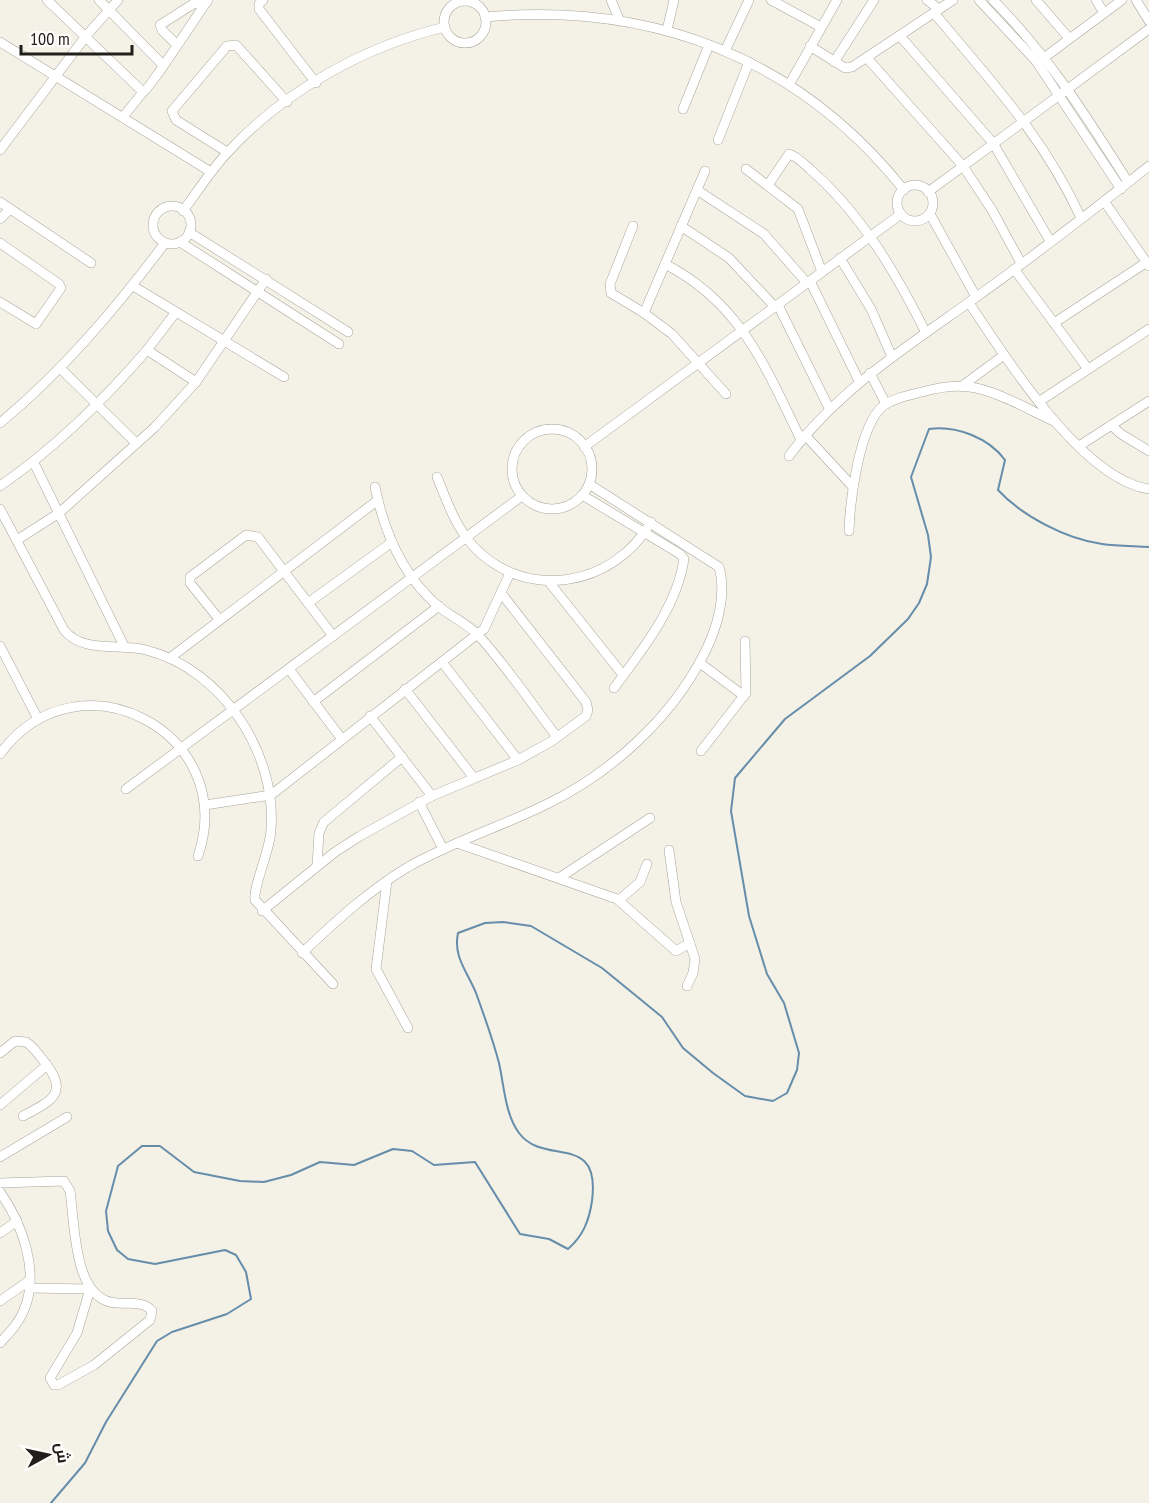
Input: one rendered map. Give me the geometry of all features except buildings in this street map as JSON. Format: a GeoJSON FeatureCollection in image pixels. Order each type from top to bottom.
{"type":"FeatureCollection","features":[{"type":"Feature","properties":{"kind":"street"},"geometry":{"type":"LineString","coordinates":[[46,0],[143,92]]}},
{"type":"Feature","properties":{"kind":"street"},"geometry":{"type":"LineString","coordinates":[[99,0],[162,64]]}},
{"type":"Feature","properties":{"kind":"street"},"geometry":{"type":"LineString","coordinates":[[0,150],[86,36],[118,0]]}},
{"type":"Feature","properties":{"kind":"street"},"geometry":{"type":"LineString","coordinates":[[263,0],[259,4],[259,9],[316,82]]}},
{"type":"Feature","properties":{"kind":"street"},"geometry":{"type":"LineString","coordinates":[[611,0],[619,19]]}},
{"type":"Feature","properties":{"kind":"street"},"geometry":{"type":"LineString","coordinates":[[667,30],[674,0]]}},
{"type":"Feature","properties":{"kind":"street"},"geometry":{"type":"LineString","coordinates":[[724,51],[749,0]]}},
{"type":"Feature","properties":{"kind":"street"},"geometry":{"type":"LineString","coordinates":[[771,0],[821,27]]}},
{"type":"Feature","properties":{"kind":"street"},"geometry":{"type":"LineString","coordinates":[[789,85],[837,0]]}},
{"type":"Feature","properties":{"kind":"street"},"geometry":{"type":"LineString","coordinates":[[834,62],[874,0]]}},
{"type":"Feature","properties":{"kind":"street"},"geometry":{"type":"LineString","coordinates":[[927,0],[1024,120],[1044,149],[1081,218]]}},
{"type":"Feature","properties":{"kind":"street"},"geometry":{"type":"LineString","coordinates":[[810,46],[834,62],[848,68],[867,58],[953,0]]}},
{"type":"Feature","properties":{"kind":"street"},"geometry":{"type":"LineString","coordinates":[[979,0],[1036,61],[1124,186]]}},
{"type":"Feature","properties":{"kind":"street"},"geometry":{"type":"LineString","coordinates":[[993,0],[1045,57],[1068,87],[1124,186]]}},
{"type":"Feature","properties":{"kind":"street"},"geometry":{"type":"LineString","coordinates":[[1036,0],[1068,37]]}},
{"type":"Feature","properties":{"kind":"street"},"geometry":{"type":"LineString","coordinates":[[1095,0],[1104,13]]}},
{"type":"Feature","properties":{"kind":"street"},"geometry":{"type":"LineString","coordinates":[[1045,57],[1068,37],[1122,0]]}},
{"type":"Feature","properties":{"kind":"street"},"geometry":{"type":"LineString","coordinates":[[1136,0],[1149,21]]}},
{"type":"Feature","properties":{"kind":"street"},"geometry":{"type":"LineString","coordinates":[[177,45],[160,25],[193,4],[207,1]]}},
{"type":"Feature","properties":{"kind":"street"},"geometry":{"type":"LineString","coordinates":[[123,117],[153,83],[162,64],[207,1]]}},
{"type":"Feature","properties":{"kind":"street"},"geometry":{"type":"LineString","coordinates":[[465,1],[478,6],[485,17],[483,30],[479,36],[467,42],[454,39],[445,27],[448,9],[459,2],[465,1]]}},
{"type":"Feature","properties":{"kind":"street"},"geometry":{"type":"LineString","coordinates":[[485,17],[564,14],[619,19],[667,30],[724,51],[749,62],[789,85],[848,127],[904,189]]}},
{"type":"Feature","properties":{"kind":"street"},"geometry":{"type":"LineString","coordinates":[[183,211],[228,152],[287,102],[316,82],[389,44],[445,27]]}},
{"type":"Feature","properties":{"kind":"street"},"geometry":{"type":"LineString","coordinates":[[928,192],[1149,29]]}},
{"type":"Feature","properties":{"kind":"street"},"geometry":{"type":"LineString","coordinates":[[900,36],[993,143],[1050,241]]}},
{"type":"Feature","properties":{"kind":"street"},"geometry":{"type":"LineString","coordinates":[[0,42],[212,172]]}},
{"type":"Feature","properties":{"kind":"street"},"geometry":{"type":"LineString","coordinates":[[228,152],[176,120],[172,111],[227,46],[236,45],[287,102]]}},
{"type":"Feature","properties":{"kind":"street"},"geometry":{"type":"LineString","coordinates":[[683,109],[709,45]]}},
{"type":"Feature","properties":{"kind":"street"},"geometry":{"type":"LineString","coordinates":[[867,58],[963,166],[992,210],[1018,266],[1054,323],[1088,369]]}},
{"type":"Feature","properties":{"kind":"street"},"geometry":{"type":"LineString","coordinates":[[718,140],[749,62]]}},
{"type":"Feature","properties":{"kind":"street"},"geometry":{"type":"LineString","coordinates":[[768,185],[786,157],[792,154],[838,197],[870,236],[901,284],[926,333]]}},
{"type":"Feature","properties":{"kind":"street"},"geometry":{"type":"LineString","coordinates":[[789,456],[829,408],[859,381],[1018,266],[1149,166]]}},
{"type":"Feature","properties":{"kind":"street"},"geometry":{"type":"LineString","coordinates":[[746,169],[798,209],[822,272]]}},
{"type":"Feature","properties":{"kind":"street"},"geometry":{"type":"LineString","coordinates":[[644,313],[705,171]]}},
{"type":"Feature","properties":{"kind":"street"},"geometry":{"type":"LineString","coordinates":[[904,189],[919,186],[928,192],[933,202],[930,213],[972,300],[1004,355],[1056,422],[1101,466],[1133,486],[1149,489]]}},
{"type":"Feature","properties":{"kind":"street"},"geometry":{"type":"LineString","coordinates":[[904,189],[898,202],[901,214],[914,221],[930,213]]}},
{"type":"Feature","properties":{"kind":"street"},"geometry":{"type":"LineString","coordinates":[[697,190],[734,212],[764,234],[809,282],[859,381]]}},
{"type":"Feature","properties":{"kind":"street"},"geometry":{"type":"LineString","coordinates":[[1054,323],[1148,264],[1104,201]]}},
{"type":"Feature","properties":{"kind":"street"},"geometry":{"type":"LineString","coordinates":[[0,202],[91,263]]}},
{"type":"Feature","properties":{"kind":"street"},"geometry":{"type":"LineString","coordinates":[[180,242],[189,232],[190,220],[183,211],[171,207],[160,211],[156,216],[153,229],[160,240],[165,243],[180,242],[339,344]]}},
{"type":"Feature","properties":{"kind":"street"},"geometry":{"type":"LineString","coordinates":[[0,219],[10,209]]}},
{"type":"Feature","properties":{"kind":"street"},"geometry":{"type":"LineString","coordinates":[[584,447],[901,214]]}},
{"type":"Feature","properties":{"kind":"street"},"geometry":{"type":"LineString","coordinates":[[633,226],[609,291],[615,298],[644,313],[672,334],[726,394]]}},
{"type":"Feature","properties":{"kind":"street"},"geometry":{"type":"LineString","coordinates":[[681,226],[729,258],[776,306],[829,408]]}},
{"type":"Feature","properties":{"kind":"street"},"geometry":{"type":"LineString","coordinates":[[189,232],[348,333]]}},
{"type":"Feature","properties":{"kind":"street"},"geometry":{"type":"LineString","coordinates":[[0,243],[61,288],[36,324],[0,302]]}},
{"type":"Feature","properties":{"kind":"street"},"geometry":{"type":"LineString","coordinates":[[0,423],[60,368],[133,286],[165,243]]}},
{"type":"Feature","properties":{"kind":"street"},"geometry":{"type":"LineString","coordinates":[[840,258],[871,309],[892,357]]}},
{"type":"Feature","properties":{"kind":"street"},"geometry":{"type":"LineString","coordinates":[[665,264],[709,293],[744,330],[763,361],[803,438],[853,487]]}},
{"type":"Feature","properties":{"kind":"street"},"geometry":{"type":"LineString","coordinates":[[17,540],[59,513],[136,444],[196,382],[266,279]]}},
{"type":"Feature","properties":{"kind":"street"},"geometry":{"type":"LineString","coordinates":[[133,286],[284,377]]}},
{"type":"Feature","properties":{"kind":"street"},"geometry":{"type":"LineString","coordinates":[[0,486],[34,463],[97,404],[147,350],[176,312]]}},
{"type":"Feature","properties":{"kind":"street"},"geometry":{"type":"LineString","coordinates":[[1040,401],[1149,329]]}},
{"type":"Feature","properties":{"kind":"street"},"geometry":{"type":"LineString","coordinates":[[147,350],[196,382]]}},
{"type":"Feature","properties":{"kind":"street"},"geometry":{"type":"LineString","coordinates":[[962,386],[1004,355]]}},
{"type":"Feature","properties":{"kind":"street"},"geometry":{"type":"LineString","coordinates":[[60,368],[136,444]]}},
{"type":"Feature","properties":{"kind":"street"},"geometry":{"type":"LineString","coordinates":[[870,373],[886,404]]}},
{"type":"Feature","properties":{"kind":"street"},"geometry":{"type":"LineString","coordinates":[[849,531],[853,487],[872,422],[886,404],[946,386],[962,386],[978,388],[1056,422]]}},
{"type":"Feature","properties":{"kind":"street"},"geometry":{"type":"LineString","coordinates":[[1079,446],[1149,400]]}},
{"type":"Feature","properties":{"kind":"street"},"geometry":{"type":"LineString","coordinates":[[1111,425],[1120,434],[1149,451]]}},
{"type":"Feature","properties":{"kind":"street"},"geometry":{"type":"LineString","coordinates":[[548,429],[561,430],[574,436],[584,447],[591,464],[589,484],[582,495],[566,506],[552,509],[539,507],[522,496],[513,478],[516,452],[529,436],[548,429]]}},
{"type":"Feature","properties":{"kind":"street"},"geometry":{"type":"LineString","coordinates":[[34,463],[124,646]]}},
{"type":"Feature","properties":{"kind":"street"},"geometry":{"type":"LineString","coordinates":[[437,477],[452,514],[466,538],[486,558],[510,573],[549,582],[577,578],[607,567],[633,548],[651,522]]}},
{"type":"Feature","properties":{"kind":"street"},"geometry":{"type":"LineString","coordinates":[[302,953],[347,911],[387,881],[443,849],[547,805],[604,769],[656,723],[680,695],[700,663],[718,621],[719,567],[589,484]]}},
{"type":"Feature","properties":{"kind":"street"},"geometry":{"type":"LineString","coordinates":[[375,487],[392,542],[412,578],[439,606],[478,634],[557,737]]}},
{"type":"Feature","properties":{"kind":"street"},"geometry":{"type":"LineString","coordinates":[[582,495],[680,554],[684,561],[659,624],[614,688]]}},
{"type":"Feature","properties":{"kind":"street"},"geometry":{"type":"LineString","coordinates":[[126,789],[522,496]]}},
{"type":"Feature","properties":{"kind":"street"},"geometry":{"type":"LineString","coordinates":[[170,658],[378,500]]}},
{"type":"Feature","properties":{"kind":"street"},"geometry":{"type":"LineString","coordinates":[[0,509],[67,634],[82,644],[124,646],[151,651],[170,658],[204,680],[234,709],[254,743],[271,795],[270,842],[254,893],[256,903],[333,984]]}},
{"type":"Feature","properties":{"kind":"street"},"geometry":{"type":"LineString","coordinates":[[219,619],[190,583],[191,576],[249,535],[258,537],[333,636]]}},
{"type":"Feature","properties":{"kind":"street"},"geometry":{"type":"LineString","coordinates":[[308,603],[392,542]]}},
{"type":"Feature","properties":{"kind":"street"},"geometry":{"type":"LineString","coordinates":[[205,805],[271,795],[488,625],[510,573]]}},
{"type":"Feature","properties":{"kind":"street"},"geometry":{"type":"LineString","coordinates":[[549,582],[623,675]]}},
{"type":"Feature","properties":{"kind":"street"},"geometry":{"type":"LineString","coordinates":[[262,911],[317,866],[360,836],[419,802],[518,760],[557,737],[586,716],[588,705],[501,593]]}},
{"type":"Feature","properties":{"kind":"street"},"geometry":{"type":"LineString","coordinates":[[313,702],[439,606]]}},
{"type":"Feature","properties":{"kind":"street"},"geometry":{"type":"LineString","coordinates":[[701,751],[744,696],[747,687],[745,641]]}},
{"type":"Feature","properties":{"kind":"street"},"geometry":{"type":"LineString","coordinates":[[0,646],[3,658],[38,719]]}},
{"type":"Feature","properties":{"kind":"street"},"geometry":{"type":"LineString","coordinates":[[442,662],[518,760]]}},
{"type":"Feature","properties":{"kind":"street"},"geometry":{"type":"LineString","coordinates":[[700,663],[744,696]]}},
{"type":"Feature","properties":{"kind":"street"},"geometry":{"type":"LineString","coordinates":[[288,669],[341,738]]}},
{"type":"Feature","properties":{"kind":"street"},"geometry":{"type":"LineString","coordinates":[[405,689],[474,778]]}},
{"type":"Feature","properties":{"kind":"street"},"geometry":{"type":"LineString","coordinates":[[0,754],[12,739],[38,719],[77,707],[119,708],[148,720],[166,733],[181,749],[197,777],[205,805],[203,837],[198,856]]}},
{"type":"Feature","properties":{"kind":"street"},"geometry":{"type":"LineString","coordinates":[[370,716],[432,796]]}},
{"type":"Feature","properties":{"kind":"street"},"geometry":{"type":"LineString","coordinates":[[317,866],[319,833],[324,822],[402,757]]}},
{"type":"Feature","properties":{"kind":"street"},"geometry":{"type":"LineString","coordinates":[[419,802],[443,849]]}},
{"type":"Feature","properties":{"kind":"street"},"geometry":{"type":"LineString","coordinates":[[559,878],[650,818]]}},
{"type":"Feature","properties":{"kind":"street"},"geometry":{"type":"LineString","coordinates":[[457,843],[619,900],[675,950],[680,951],[690,943]]}},
{"type":"Feature","properties":{"kind":"street"},"geometry":{"type":"LineString","coordinates":[[669,850],[676,902],[690,943],[694,968],[687,986]]}},
{"type":"Feature","properties":{"kind":"street"},"geometry":{"type":"LineString","coordinates":[[619,900],[640,882],[647,864]]}},
{"type":"Feature","properties":{"kind":"street"},"geometry":{"type":"LineString","coordinates":[[387,881],[376,969],[408,1028]]}},
{"type":"Feature","properties":{"kind":"street"},"geometry":{"type":"LineString","coordinates":[[0,1053],[12,1042],[23,1041],[29,1044],[47,1065],[57,1082],[54,1095],[48,1102],[23,1116]]}},
{"type":"Feature","properties":{"kind":"street"},"geometry":{"type":"LineString","coordinates":[[0,1105],[47,1065]]}},
{"type":"Feature","properties":{"kind":"street"},"geometry":{"type":"LineString","coordinates":[[0,1157],[67,1117]]}},
{"type":"Feature","properties":{"kind":"street"},"geometry":{"type":"LineString","coordinates":[[0,1183],[59,1180],[66,1183],[82,1272],[90,1289],[108,1302],[147,1306],[151,1309],[153,1316],[94,1365],[54,1385],[50,1378],[77,1333],[90,1289]]}},
{"type":"Feature","properties":{"kind":"street"},"geometry":{"type":"LineString","coordinates":[[0,1192],[17,1221],[25,1244],[30,1284],[20,1319],[0,1343]]}},
{"type":"Feature","properties":{"kind":"street"},"geometry":{"type":"LineString","coordinates":[[0,1233],[17,1221]]}},
{"type":"Feature","properties":{"kind":"street"},"geometry":{"type":"LineString","coordinates":[[0,1301],[30,1284],[90,1289]]}},
{"type":"Feature","properties":{"kind":"waterway"},"geometry":{"type":"LineString","coordinates":[[51,1503],[85,1463],[106,1422],[157,1341],[172,1332],[227,1314],[251,1299],[246,1272],[236,1255],[225,1250],[155,1264],[128,1259],[117,1250],[108,1231],[106,1211],[118,1166],[142,1146],[160,1146],[194,1172],[240,1181],[264,1182],[291,1175],[320,1162],[354,1165],[393,1149],[412,1151],[434,1165],[475,1162],[520,1234],[549,1239],[568,1249],[578,1239],[587,1222],[592,1201],[592,1179],[588,1166],[579,1158],[568,1153],[530,1143],[514,1125],[491,1037],[476,993],[459,957],[458,933],[485,923],[503,922],[531,926],[602,968],[662,1017],[683,1048],[745,1096],[773,1101],[787,1093],[797,1070],[799,1053],[784,1003],[767,974],[749,916],[731,811],[735,778],[785,719],[870,656],[908,619],[919,603],[927,584],[931,557],[928,535],[911,477],[929,429],[961,431],[990,445],[1005,460],[998,490],[1019,509],[1046,525],[1088,541],[1108,545],[1149,547]]}}]}
